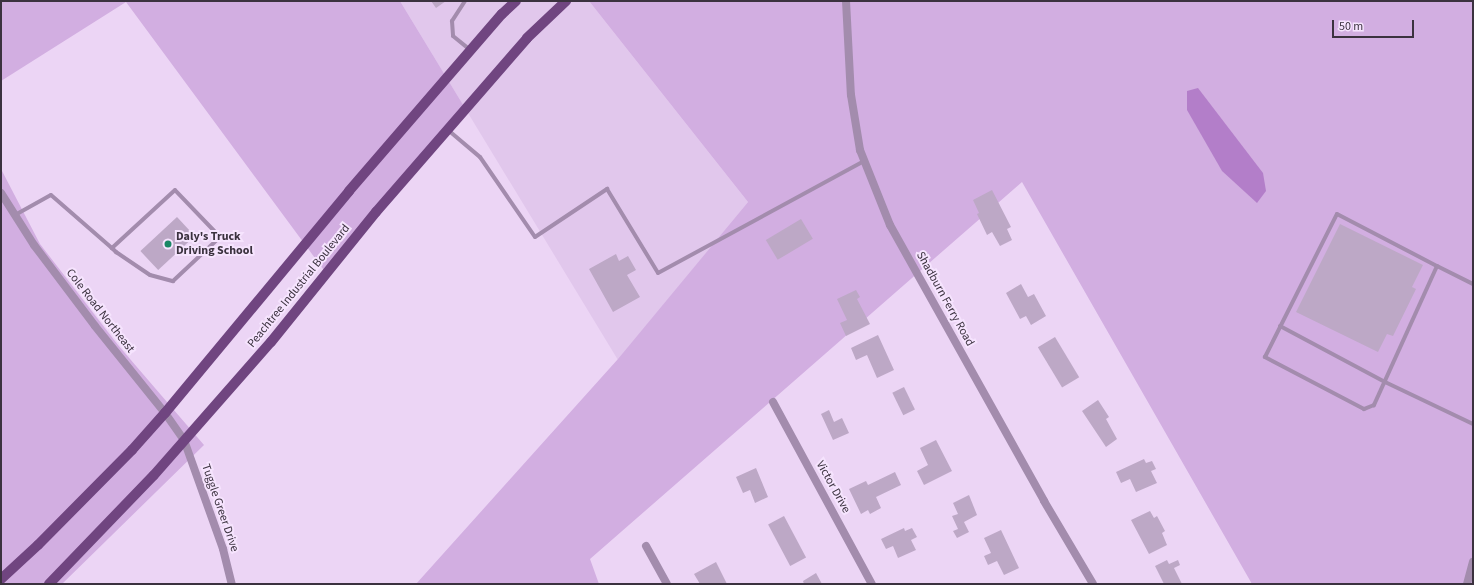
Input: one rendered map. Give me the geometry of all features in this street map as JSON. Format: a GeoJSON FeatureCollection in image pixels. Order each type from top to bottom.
{"type":"FeatureCollection","features":[{"type":"Feature","properties":{"kind":"main road","name":"Peachtree Industrial Boulevard"},"geometry":{"type":"LineString","coordinates":[[1,580],[44,540],[132,450],[165,413],[349,191],[470,51],[516,1]]}},
{"type":"Feature","properties":{"kind":"main road","name":"Peachtree Industrial Boulevard"},"geometry":{"type":"LineString","coordinates":[[49,584],[154,475],[270,342],[372,218],[527,38],[566,1]]}},
{"type":"Feature","properties":{"kind":"street","name":"Shadburn Ferry Road"},"geometry":{"type":"LineString","coordinates":[[846,1],[851,95],[860,150],[890,225],[1044,501],[1094,584]]}},
{"type":"Feature","properties":{"kind":"street","name":"Cole Road Northeast"},"geometry":{"type":"LineString","coordinates":[[1,193],[34,246],[95,326],[165,413],[184,440]]}},
{"type":"Feature","properties":{"kind":"street","name":"Victor Drive"},"geometry":{"type":"LineString","coordinates":[[773,402],[872,584]]}},
{"type":"Feature","properties":{"kind":"street","name":"Tuggle Greer Drive"},"geometry":{"type":"LineString","coordinates":[[184,440],[223,549],[232,584]]}},
{"type":"Feature","properties":{"kind":"street"},"geometry":{"type":"LineString","coordinates":[[646,546],[667,584]]}},
{"type":"Feature","properties":{"kind":"street"},"geometry":{"type":"LineString","coordinates":[[1467,584],[1473,562]]}},
{"type":"Feature","properties":{"kind":"lane"},"geometry":{"type":"LineString","coordinates":[[465,1],[452,20],[453,36],[470,51]]}},
{"type":"Feature","properties":{"kind":"lane"},"geometry":{"type":"LineString","coordinates":[[448,130],[480,158],[534,237],[606,189],[658,273],[864,161]]}},
{"type":"Feature","properties":{"kind":"lane"},"geometry":{"type":"LineString","coordinates":[[15,215],[51,195],[112,248],[150,275],[173,281],[220,237],[175,190],[112,248]]}},
{"type":"Feature","properties":{"kind":"lane"},"geometry":{"type":"LineString","coordinates":[[1437,266],[1374,405],[1364,409],[1264,356],[1336,214],[1473,284]]}},
{"type":"Feature","properties":{"kind":"lane"},"geometry":{"type":"LineString","coordinates":[[1280,326],[1385,382],[1473,424]]}},
{"type":"Feature","properties":{"kind":"shaded area"},"geometry":{"type":"Polygon","coordinates":[[[1,1],[400,1],[465,108],[326,273],[126,2],[1,81],[1,1]]]}},
{"type":"Feature","properties":{"kind":"shaded area"},"geometry":{"type":"Polygon","coordinates":[[[400,1],[589,1],[748,202],[618,360],[400,1]]]}},
{"type":"Feature","properties":{"kind":"shaded area"},"geometry":{"type":"Polygon","coordinates":[[[589,1],[1473,1],[1473,584],[1252,584],[1022,182],[590,559],[599,584],[416,584],[618,359],[748,202],[589,1]]]}},
{"type":"Feature","properties":{"kind":"shaded area"},"geometry":{"type":"Polygon","coordinates":[[[1198,88],[1263,173],[1266,191],[1257,203],[1222,171],[1187,110],[1187,91],[1198,88]]]}},
{"type":"Feature","properties":{"kind":"shaded area"},"geometry":{"type":"Polygon","coordinates":[[[1,169],[40,244],[118,345],[204,445],[62,584],[1,584],[1,169]]]}},
{"type":"Feature","properties":{"kind":"building"},"geometry":{"type":"Polygon","coordinates":[[[431,1],[446,1],[436,8],[431,1]]]}},
{"type":"Feature","properties":{"kind":"building"},"geometry":{"type":"Polygon","coordinates":[[[992,190],[1011,227],[1007,229],[1012,240],[1000,246],[992,232],[987,235],[977,214],[979,213],[973,200],[992,190]]]}},
{"type":"Feature","properties":{"kind":"building","name":"Daly's Truck Driving School"},"geometry":{"type":"Polygon","coordinates":[[[177,217],[195,236],[158,270],[140,251],[177,217]]]}},
{"type":"Feature","properties":{"kind":"building"},"geometry":{"type":"Polygon","coordinates":[[[801,219],[813,239],[778,260],[766,240],[801,219]]]}},
{"type":"Feature","properties":{"kind":"building"},"geometry":{"type":"Polygon","coordinates":[[[1340,224],[1423,265],[1412,287],[1416,289],[1393,336],[1387,334],[1378,352],[1296,312],[1340,224]]]}},
{"type":"Feature","properties":{"kind":"building"},"geometry":{"type":"Polygon","coordinates":[[[616,254],[619,261],[628,256],[636,270],[627,275],[640,297],[613,312],[589,269],[616,254]]]}},
{"type":"Feature","properties":{"kind":"building"},"geometry":{"type":"Polygon","coordinates":[[[1021,284],[1028,297],[1034,294],[1046,316],[1031,325],[1026,316],[1020,319],[1006,293],[1021,284]]]}},
{"type":"Feature","properties":{"kind":"building"},"geometry":{"type":"Polygon","coordinates":[[[856,290],[860,297],[857,299],[870,324],[846,336],[840,323],[847,320],[837,299],[856,290]]]}},
{"type":"Feature","properties":{"kind":"building"},"geometry":{"type":"Polygon","coordinates":[[[878,335],[894,370],[877,378],[867,355],[856,360],[851,348],[878,335]]]}},
{"type":"Feature","properties":{"kind":"building"},"geometry":{"type":"Polygon","coordinates":[[[1055,337],[1079,377],[1062,388],[1038,347],[1055,337]]]}},
{"type":"Feature","properties":{"kind":"building"},"geometry":{"type":"Polygon","coordinates":[[[904,387],[915,409],[903,415],[892,393],[904,387]]]}},
{"type":"Feature","properties":{"kind":"building"},"geometry":{"type":"Polygon","coordinates":[[[1098,400],[1109,417],[1106,419],[1117,439],[1106,447],[1082,411],[1098,400]]]}},
{"type":"Feature","properties":{"kind":"building"},"geometry":{"type":"Polygon","coordinates":[[[829,410],[834,422],[842,418],[849,433],[833,440],[821,414],[829,410]]]}},
{"type":"Feature","properties":{"kind":"building"},"geometry":{"type":"Polygon","coordinates":[[[936,440],[952,471],[924,485],[917,471],[928,465],[920,448],[936,440]]]}},
{"type":"Feature","properties":{"kind":"building"},"geometry":{"type":"Polygon","coordinates":[[[1144,459],[1146,463],[1152,461],[1156,469],[1151,471],[1157,483],[1136,492],[1130,479],[1121,483],[1116,472],[1144,459]]]}},
{"type":"Feature","properties":{"kind":"building"},"geometry":{"type":"Polygon","coordinates":[[[756,468],[768,497],[755,503],[750,490],[743,493],[736,477],[756,468]]]}},
{"type":"Feature","properties":{"kind":"building"},"geometry":{"type":"Polygon","coordinates":[[[895,472],[901,485],[876,497],[881,508],[870,514],[868,510],[861,514],[849,489],[866,481],[868,485],[895,472]]]}},
{"type":"Feature","properties":{"kind":"building"},"geometry":{"type":"Polygon","coordinates":[[[969,495],[977,515],[964,522],[969,532],[957,538],[953,531],[958,529],[952,516],[958,514],[953,503],[969,495]]]}},
{"type":"Feature","properties":{"kind":"building"},"geometry":{"type":"Polygon","coordinates":[[[1150,511],[1154,518],[1157,516],[1165,531],[1162,533],[1167,545],[1149,554],[1131,520],[1150,511]]]}},
{"type":"Feature","properties":{"kind":"building"},"geometry":{"type":"Polygon","coordinates":[[[784,516],[806,557],[790,566],[768,524],[784,516]]]}},
{"type":"Feature","properties":{"kind":"building"},"geometry":{"type":"Polygon","coordinates":[[[904,528],[905,531],[912,528],[917,537],[911,540],[916,550],[898,558],[893,546],[886,549],[881,539],[904,528]]]}},
{"type":"Feature","properties":{"kind":"building"},"geometry":{"type":"Polygon","coordinates":[[[1001,530],[1019,568],[1004,575],[997,561],[988,565],[984,556],[991,553],[984,538],[1001,530]]]}},
{"type":"Feature","properties":{"kind":"building"},"geometry":{"type":"Polygon","coordinates":[[[1167,560],[1169,564],[1178,560],[1180,565],[1174,568],[1182,584],[1164,584],[1155,566],[1167,560]]]}},
{"type":"Feature","properties":{"kind":"building"},"geometry":{"type":"Polygon","coordinates":[[[716,562],[727,584],[700,584],[694,574],[716,562]]]}},
{"type":"Feature","properties":{"kind":"building"},"geometry":{"type":"Polygon","coordinates":[[[816,573],[822,584],[804,584],[803,581],[816,573]]]}},
{"type":"Feature","properties":{"kind":"place","name":"Daly's Truck Driving School"},"geometry":{"type":"Point","coordinates":[168,244]}}]}
